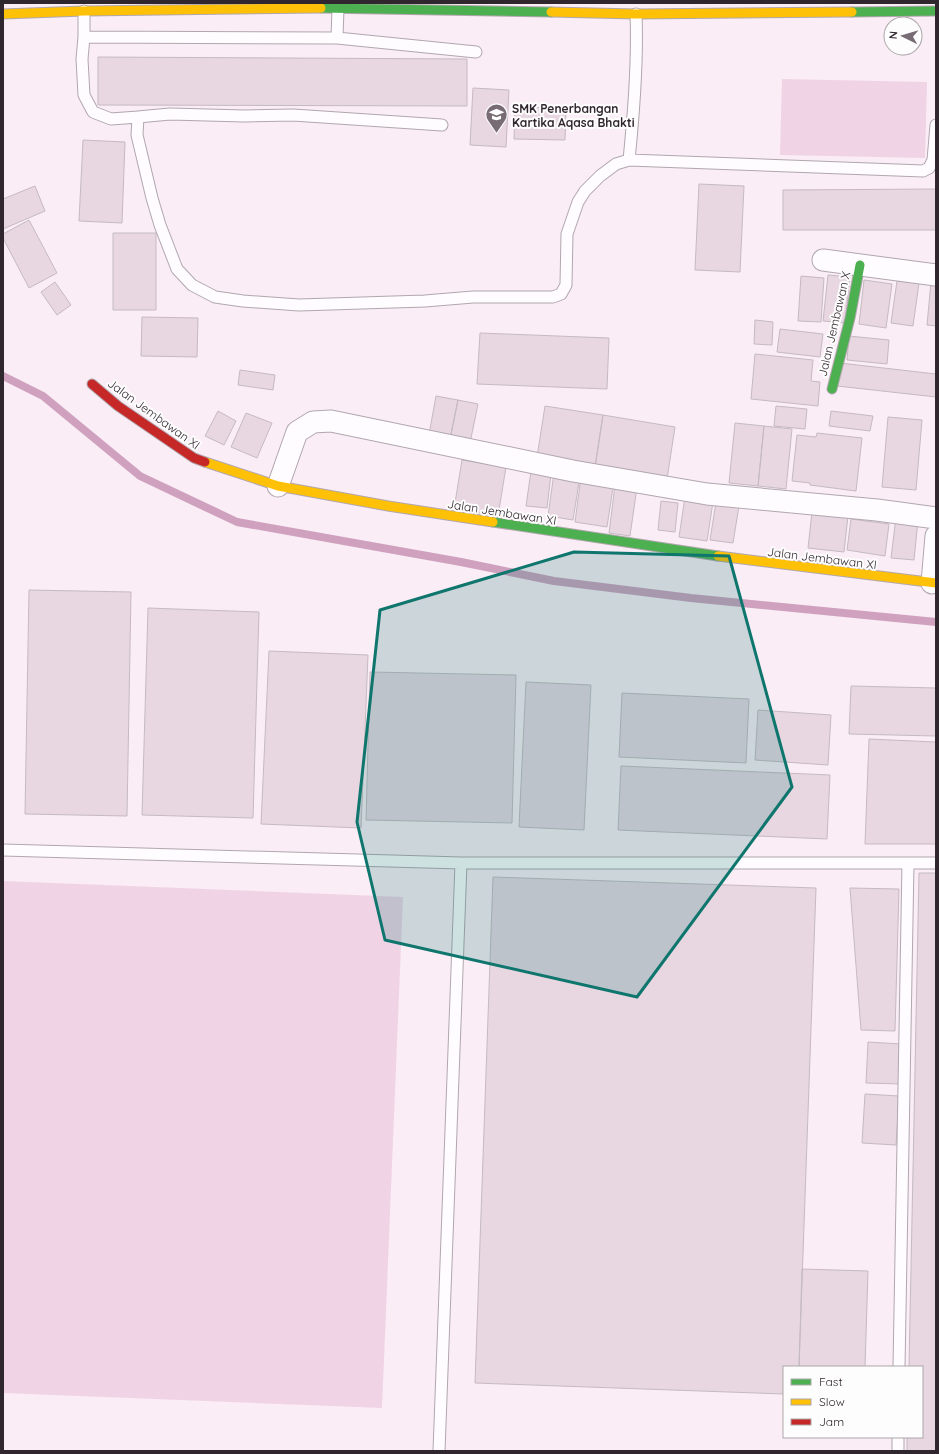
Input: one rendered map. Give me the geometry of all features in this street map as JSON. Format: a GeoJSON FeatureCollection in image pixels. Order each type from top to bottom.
{"type":"FeatureCollection","features":[{"type":"Feature","properties":{"kind":"street"},"geometry":{"type":"LineString","coordinates":[[3,14],[84,11],[338,8],[636,14],[936,11]]}},
{"type":"Feature","properties":{"kind":"street"},"geometry":{"type":"LineString","coordinates":[[823,260],[936,275]]}},
{"type":"Feature","properties":{"kind":"street","name":"Jalan Jembawan X"},"geometry":{"type":"LineString","coordinates":[[832,389],[850,318],[860,265]]}},
{"type":"Feature","properties":{"kind":"street","name":"Jalan Jembawan XI"},"geometry":{"type":"LineString","coordinates":[[92,384],[118,406],[194,458],[278,486],[396,507],[735,559],[934,583]]}},
{"type":"Feature","properties":{"kind":"street"},"geometry":{"type":"LineString","coordinates":[[278,486],[296,432],[313,422],[331,421],[565,469],[707,494],[877,510],[936,518]]}},
{"type":"Feature","properties":{"kind":"street"},"geometry":{"type":"LineString","coordinates":[[934,583],[936,536]]}},
{"type":"Feature","properties":{"kind":"lane"},"geometry":{"type":"LineString","coordinates":[[337,38],[338,8]]}},
{"type":"Feature","properties":{"kind":"lane"},"geometry":{"type":"LineString","coordinates":[[84,11],[82,59],[84,95],[93,112],[110,118],[170,114],[244,116],[293,115],[442,124]]}},
{"type":"Feature","properties":{"kind":"lane"},"geometry":{"type":"LineString","coordinates":[[629,160],[636,94],[638,48],[636,14]]}},
{"type":"Feature","properties":{"kind":"lane"},"geometry":{"type":"LineString","coordinates":[[84,37],[337,38],[476,52]]}},
{"type":"Feature","properties":{"kind":"lane"},"geometry":{"type":"LineString","coordinates":[[138,117],[136,135],[152,198],[160,225],[177,269],[192,285],[215,297],[243,301],[299,305],[425,301],[473,297],[557,296],[564,290],[566,285],[567,234],[578,202],[585,191],[600,176],[616,164],[629,160],[923,171],[929,168],[933,160],[936,125]]}},
{"type":"Feature","properties":{"kind":"lane"},"geometry":{"type":"LineString","coordinates":[[3,850],[461,863],[936,863]]}},
{"type":"Feature","properties":{"kind":"lane"},"geometry":{"type":"LineString","coordinates":[[439,1451],[461,863]]}},
{"type":"Feature","properties":{"kind":"lane"},"geometry":{"type":"LineString","coordinates":[[899,1366],[908,863]]}},
{"type":"Feature","properties":{"kind":"lane"},"geometry":{"type":"LineString","coordinates":[[898,1438],[898,1451]]}},
{"type":"Feature","properties":{"kind":"highlighted area"},"geometry":{"type":"Polygon","coordinates":[[[574,552],[729,556],[792,787],[637,997],[385,940],[357,822],[380,610],[574,552]]]}},
{"type":"Feature","properties":{"kind":"shaded area"},"geometry":{"type":"Polygon","coordinates":[[[782,79],[927,82],[925,158],[780,155],[782,79]]]}},
{"type":"Feature","properties":{"kind":"shaded area"},"geometry":{"type":"Polygon","coordinates":[[[3,881],[403,897],[382,1408],[3,1393],[3,881]]]}},
{"type":"Feature","properties":{"kind":"building"},"geometry":{"type":"Polygon","coordinates":[[[98,57],[467,59],[467,106],[98,105],[98,57]]]}},
{"type":"Feature","properties":{"kind":"building"},"geometry":{"type":"Polygon","coordinates":[[[473,88],[509,90],[506,147],[470,145],[473,88]]]}},
{"type":"Feature","properties":{"kind":"building"},"geometry":{"type":"Polygon","coordinates":[[[515,107],[566,108],[565,140],[514,139],[515,107]]]}},
{"type":"Feature","properties":{"kind":"building"},"geometry":{"type":"Polygon","coordinates":[[[83,140],[125,142],[122,223],[79,221],[83,140]]]}},
{"type":"Feature","properties":{"kind":"building"},"geometry":{"type":"Polygon","coordinates":[[[699,184],[744,186],[740,272],[695,270],[699,184]]]}},
{"type":"Feature","properties":{"kind":"building"},"geometry":{"type":"Polygon","coordinates":[[[35,186],[45,211],[3,229],[3,199],[35,186]]]}},
{"type":"Feature","properties":{"kind":"building"},"geometry":{"type":"Polygon","coordinates":[[[936,189],[936,230],[783,230],[783,190],[936,189]]]}},
{"type":"Feature","properties":{"kind":"building"},"geometry":{"type":"Polygon","coordinates":[[[29,220],[57,273],[29,288],[3,238],[3,234],[29,220]]]}},
{"type":"Feature","properties":{"kind":"building"},"geometry":{"type":"Polygon","coordinates":[[[113,233],[156,233],[156,310],[113,310],[113,233]]]}},
{"type":"Feature","properties":{"kind":"building"},"geometry":{"type":"Polygon","coordinates":[[[828,275],[850,277],[845,323],[823,321],[828,275]]]}},
{"type":"Feature","properties":{"kind":"building"},"geometry":{"type":"Polygon","coordinates":[[[801,276],[824,278],[821,322],[798,321],[801,276]]]}},
{"type":"Feature","properties":{"kind":"building"},"geometry":{"type":"Polygon","coordinates":[[[864,280],[892,284],[886,328],[859,324],[864,280]]]}},
{"type":"Feature","properties":{"kind":"building"},"geometry":{"type":"Polygon","coordinates":[[[897,281],[919,283],[913,326],[891,323],[897,281]]]}},
{"type":"Feature","properties":{"kind":"building"},"geometry":{"type":"Polygon","coordinates":[[[55,282],[71,305],[57,315],[41,292],[55,282]]]}},
{"type":"Feature","properties":{"kind":"building"},"geometry":{"type":"Polygon","coordinates":[[[931,282],[936,282],[936,326],[927,325],[931,282]]]}},
{"type":"Feature","properties":{"kind":"building"},"geometry":{"type":"Polygon","coordinates":[[[142,317],[198,318],[197,357],[141,356],[142,317]]]}},
{"type":"Feature","properties":{"kind":"building"},"geometry":{"type":"Polygon","coordinates":[[[755,320],[773,322],[772,345],[754,344],[755,320]]]}},
{"type":"Feature","properties":{"kind":"building"},"geometry":{"type":"Polygon","coordinates":[[[780,329],[823,334],[820,357],[777,352],[780,329]]]}},
{"type":"Feature","properties":{"kind":"building"},"geometry":{"type":"Polygon","coordinates":[[[480,333],[609,338],[607,389],[477,384],[480,333]]]}},
{"type":"Feature","properties":{"kind":"building"},"geometry":{"type":"Polygon","coordinates":[[[849,336],[889,340],[887,364],[847,360],[849,336]]]}},
{"type":"Feature","properties":{"kind":"building"},"geometry":{"type":"Polygon","coordinates":[[[755,354],[813,360],[811,381],[820,382],[818,406],[751,399],[755,354]]]}},
{"type":"Feature","properties":{"kind":"building"},"geometry":{"type":"Polygon","coordinates":[[[840,363],[936,374],[936,397],[837,386],[840,363]]]}},
{"type":"Feature","properties":{"kind":"building"},"geometry":{"type":"Polygon","coordinates":[[[240,370],[275,375],[273,390],[238,385],[240,370]]]}},
{"type":"Feature","properties":{"kind":"building"},"geometry":{"type":"Polygon","coordinates":[[[436,396],[458,400],[449,444],[428,440],[436,396]]]}},
{"type":"Feature","properties":{"kind":"building"},"geometry":{"type":"Polygon","coordinates":[[[458,400],[478,404],[469,448],[449,444],[458,400]]]}},
{"type":"Feature","properties":{"kind":"building"},"geometry":{"type":"Polygon","coordinates":[[[545,406],[603,415],[595,467],[537,457],[545,406]]]}},
{"type":"Feature","properties":{"kind":"building"},"geometry":{"type":"Polygon","coordinates":[[[776,406],[807,409],[805,429],[774,426],[776,406]]]}},
{"type":"Feature","properties":{"kind":"building"},"geometry":{"type":"Polygon","coordinates":[[[218,411],[236,421],[224,445],[205,436],[218,411]]]}},
{"type":"Feature","properties":{"kind":"building"},"geometry":{"type":"Polygon","coordinates":[[[831,411],[873,416],[870,431],[829,426],[831,411]]]}},
{"type":"Feature","properties":{"kind":"building"},"geometry":{"type":"Polygon","coordinates":[[[246,413],[272,423],[257,458],[231,447],[246,413]]]}},
{"type":"Feature","properties":{"kind":"building"},"geometry":{"type":"Polygon","coordinates":[[[603,415],[675,427],[667,479],[595,467],[603,415]]]}},
{"type":"Feature","properties":{"kind":"building"},"geometry":{"type":"Polygon","coordinates":[[[888,417],[922,420],[916,490],[882,487],[888,417]]]}},
{"type":"Feature","properties":{"kind":"building"},"geometry":{"type":"Polygon","coordinates":[[[735,423],[764,426],[758,486],[729,483],[735,423]]]}},
{"type":"Feature","properties":{"kind":"building"},"geometry":{"type":"Polygon","coordinates":[[[764,426],[792,429],[786,489],[758,486],[764,426]]]}},
{"type":"Feature","properties":{"kind":"building"},"geometry":{"type":"Polygon","coordinates":[[[817,433],[862,438],[856,491],[792,481],[797,435],[816,437],[817,433]]]}},
{"type":"Feature","properties":{"kind":"building"},"geometry":{"type":"Polygon","coordinates":[[[462,460],[506,467],[498,516],[454,509],[462,460]]]}},
{"type":"Feature","properties":{"kind":"building"},"geometry":{"type":"Polygon","coordinates":[[[531,471],[551,474],[547,508],[526,506],[531,471]]]}},
{"type":"Feature","properties":{"kind":"building"},"geometry":{"type":"Polygon","coordinates":[[[554,473],[580,476],[573,520],[548,516],[554,473]]]}},
{"type":"Feature","properties":{"kind":"building"},"geometry":{"type":"Polygon","coordinates":[[[581,477],[614,481],[607,527],[575,522],[581,477]]]}},
{"type":"Feature","properties":{"kind":"building"},"geometry":{"type":"Polygon","coordinates":[[[615,485],[637,487],[630,536],[609,533],[615,485]]]}},
{"type":"Feature","properties":{"kind":"building"},"geometry":{"type":"Polygon","coordinates":[[[685,497],[713,502],[707,541],[679,537],[685,497]]]}},
{"type":"Feature","properties":{"kind":"building"},"geometry":{"type":"Polygon","coordinates":[[[661,501],[678,503],[675,532],[658,530],[661,501]]]}},
{"type":"Feature","properties":{"kind":"building"},"geometry":{"type":"Polygon","coordinates":[[[716,502],[739,506],[733,543],[710,540],[716,502]]]}},
{"type":"Feature","properties":{"kind":"building"},"geometry":{"type":"Polygon","coordinates":[[[812,512],[848,516],[844,552],[808,548],[812,512]]]}},
{"type":"Feature","properties":{"kind":"building"},"geometry":{"type":"Polygon","coordinates":[[[896,517],[918,520],[914,560],[891,558],[896,517]]]}},
{"type":"Feature","properties":{"kind":"building"},"geometry":{"type":"Polygon","coordinates":[[[851,519],[889,524],[885,556],[847,550],[851,519]]]}},
{"type":"Feature","properties":{"kind":"building"},"geometry":{"type":"Polygon","coordinates":[[[29,590],[131,592],[127,816],[25,814],[29,590]]]}},
{"type":"Feature","properties":{"kind":"building"},"geometry":{"type":"Polygon","coordinates":[[[148,608],[259,612],[253,818],[142,815],[148,608]]]}},
{"type":"Feature","properties":{"kind":"building"},"geometry":{"type":"Polygon","coordinates":[[[269,651],[368,655],[361,828],[261,824],[269,651]]]}},
{"type":"Feature","properties":{"kind":"building"},"geometry":{"type":"Polygon","coordinates":[[[370,672],[516,675],[512,823],[366,820],[370,672]]]}},
{"type":"Feature","properties":{"kind":"building"},"geometry":{"type":"Polygon","coordinates":[[[526,682],[591,685],[584,830],[519,827],[526,682]]]}},
{"type":"Feature","properties":{"kind":"building"},"geometry":{"type":"Polygon","coordinates":[[[851,686],[936,688],[936,736],[849,734],[851,686]]]}},
{"type":"Feature","properties":{"kind":"building"},"geometry":{"type":"Polygon","coordinates":[[[622,693],[749,699],[746,763],[619,757],[622,693]]]}},
{"type":"Feature","properties":{"kind":"building"},"geometry":{"type":"Polygon","coordinates":[[[758,710],[831,715],[828,765],[755,760],[758,710]]]}},
{"type":"Feature","properties":{"kind":"building"},"geometry":{"type":"Polygon","coordinates":[[[869,739],[936,742],[936,844],[865,844],[869,739]]]}},
{"type":"Feature","properties":{"kind":"building"},"geometry":{"type":"Polygon","coordinates":[[[621,766],[830,775],[827,839],[618,830],[621,766]]]}},
{"type":"Feature","properties":{"kind":"building"},"geometry":{"type":"Polygon","coordinates":[[[919,873],[936,873],[936,1451],[907,1451],[907,1438],[923,1438],[923,1366],[909,1366],[919,873]]]}},
{"type":"Feature","properties":{"kind":"building"},"geometry":{"type":"Polygon","coordinates":[[[493,877],[816,888],[799,1366],[783,1366],[783,1394],[475,1383],[493,877]]]}},
{"type":"Feature","properties":{"kind":"building"},"geometry":{"type":"Polygon","coordinates":[[[850,888],[899,889],[895,1031],[861,1030],[850,888]]]}},
{"type":"Feature","properties":{"kind":"building"},"geometry":{"type":"Polygon","coordinates":[[[868,1042],[901,1044],[900,1084],[866,1083],[868,1042]]]}},
{"type":"Feature","properties":{"kind":"building"},"geometry":{"type":"Polygon","coordinates":[[[865,1094],[899,1096],[896,1145],[862,1143],[865,1094]]]}},
{"type":"Feature","properties":{"kind":"building"},"geometry":{"type":"Polygon","coordinates":[[[802,1269],[868,1271],[865,1366],[799,1366],[802,1269]]]}},
{"type":"Feature","properties":{"kind":"waterway"},"geometry":{"type":"LineString","coordinates":[[3,376],[43,396],[140,476],[237,522],[461,562],[554,581],[691,598],[936,622]]}},
{"type":"Feature","properties":{"kind":"traffic: fast"},"geometry":{"type":"LineString","coordinates":[[321,8],[551,12]]}},
{"type":"Feature","properties":{"kind":"traffic: fast"},"geometry":{"type":"LineString","coordinates":[[852,12],[936,11]]}},
{"type":"Feature","properties":{"kind":"traffic: fast"},"geometry":{"type":"LineString","coordinates":[[832,389],[850,318],[860,265]]}},
{"type":"Feature","properties":{"kind":"traffic: fast"},"geometry":{"type":"LineString","coordinates":[[493,522],[718,556]]}},
{"type":"Feature","properties":{"kind":"traffic: slow"},"geometry":{"type":"LineString","coordinates":[[3,14],[84,11],[321,8]]}},
{"type":"Feature","properties":{"kind":"traffic: slow"},"geometry":{"type":"LineString","coordinates":[[551,12],[636,14],[852,12]]}},
{"type":"Feature","properties":{"kind":"traffic: slow"},"geometry":{"type":"LineString","coordinates":[[205,462],[278,486],[388,506],[493,522]]}},
{"type":"Feature","properties":{"kind":"traffic: slow"},"geometry":{"type":"LineString","coordinates":[[718,556],[936,583]]}},
{"type":"Feature","properties":{"kind":"traffic: jam"},"geometry":{"type":"LineString","coordinates":[[92,384],[118,406],[194,458],[205,462]]}},
{"type":"Feature","properties":{"kind":"place","name":"SMK Penerbangan Kartika Aqasa Bhakti"},"geometry":{"type":"Point","coordinates":[496,134]}}]}
